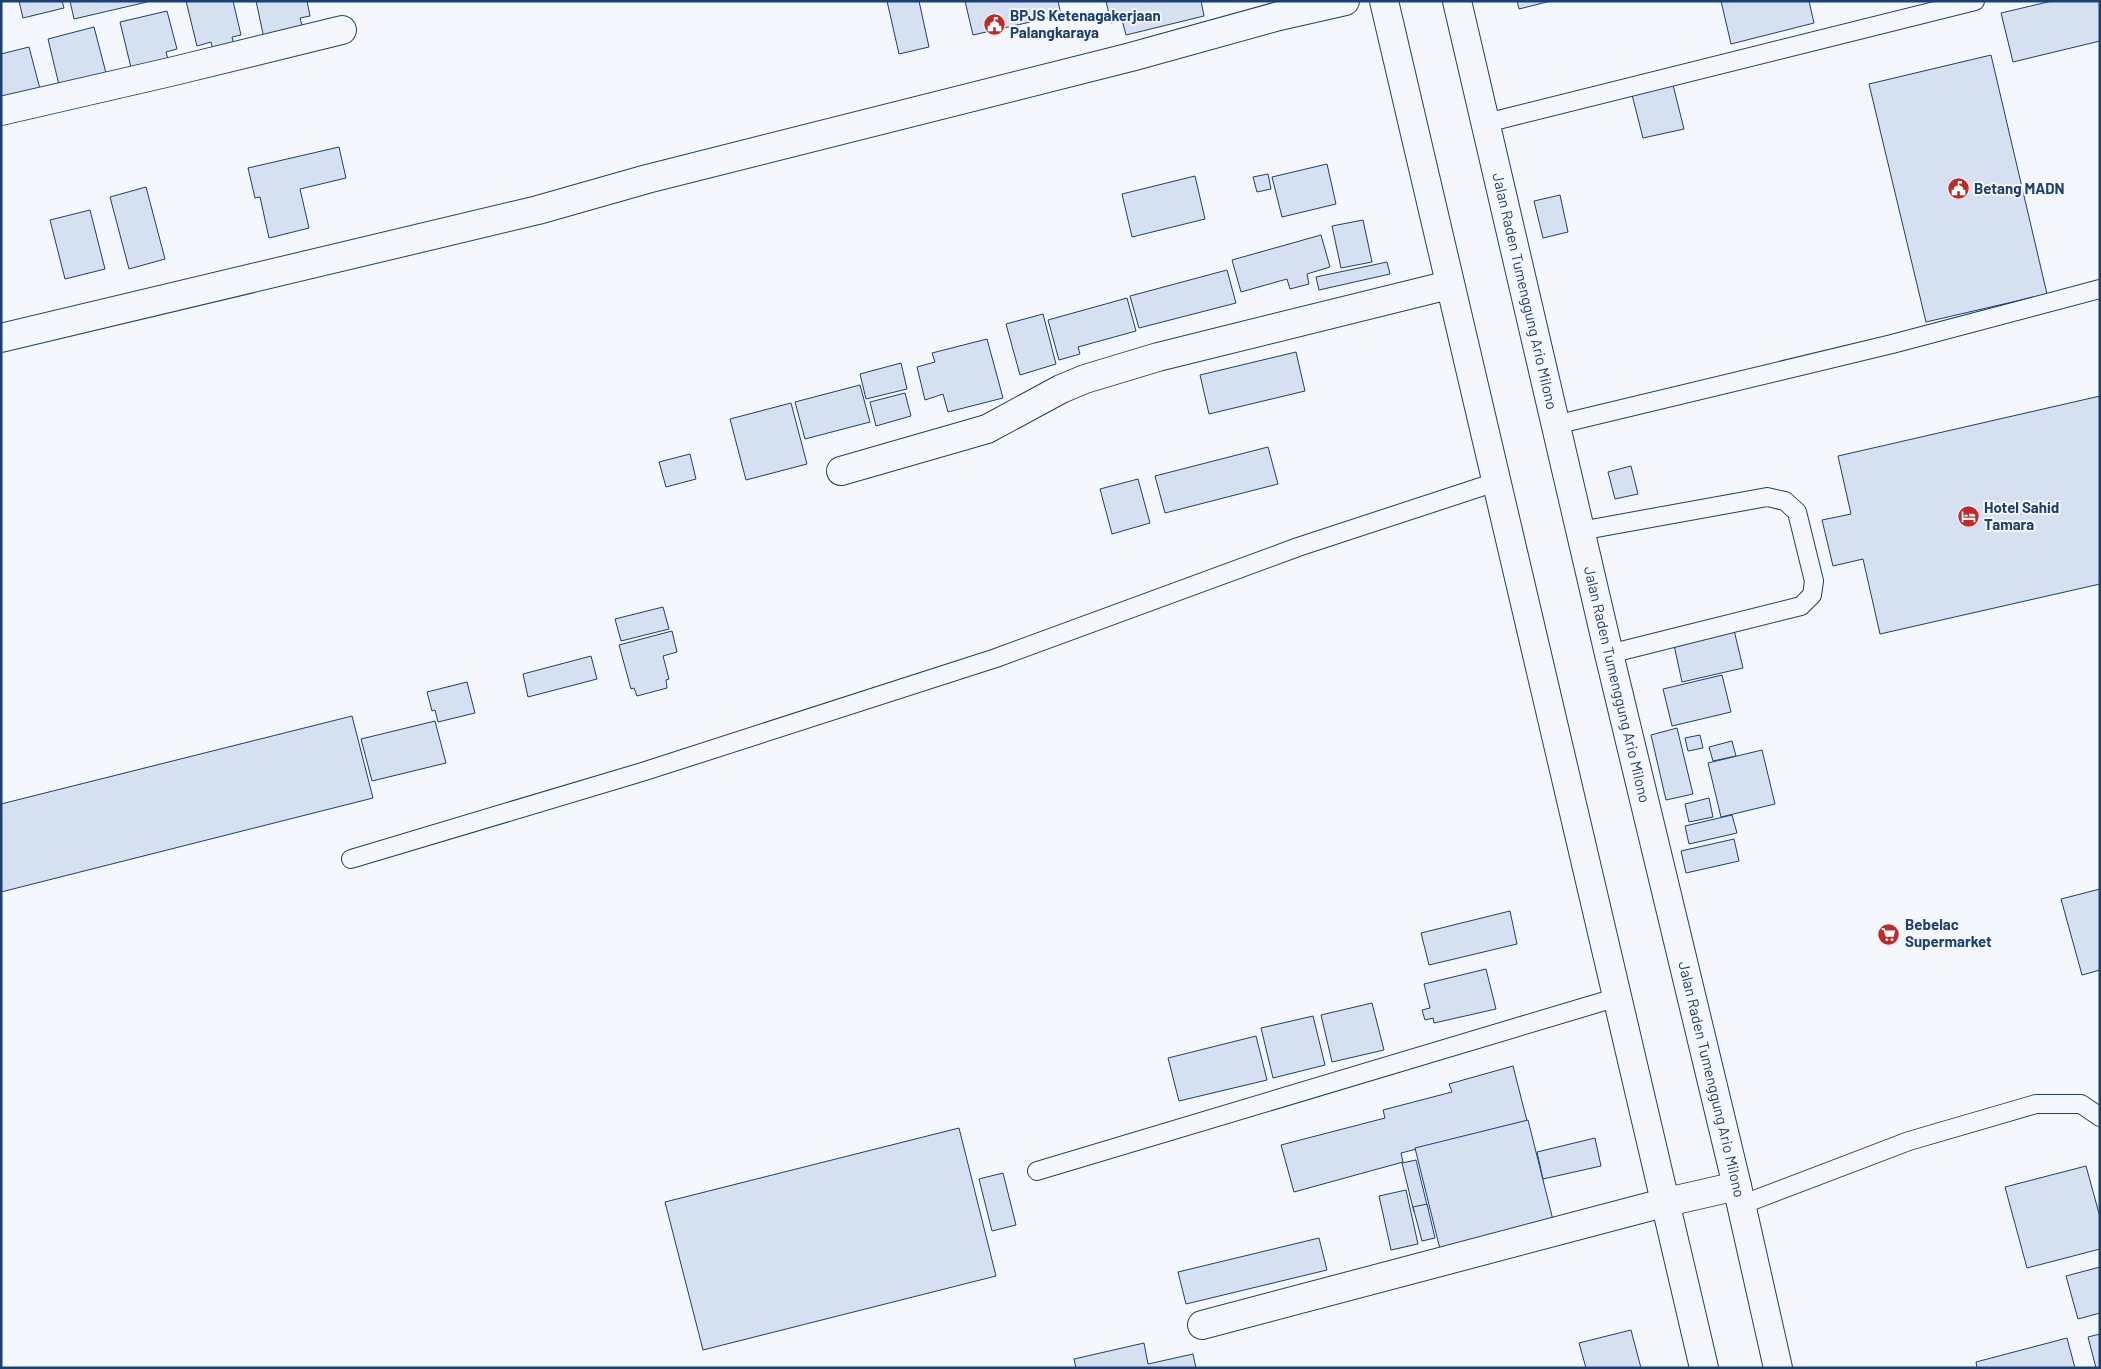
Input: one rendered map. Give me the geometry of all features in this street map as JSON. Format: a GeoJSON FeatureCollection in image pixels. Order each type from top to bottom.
{"type":"FeatureCollection","features":[{"type":"Feature","properties":{"kind":"main road"},"geometry":{"type":"LineString","coordinates":[[1,338],[538,210],[647,179],[1131,57],[1279,16],[1345,1]]}},
{"type":"Feature","properties":{"kind":"main road"},"geometry":{"type":"LineString","coordinates":[[1384,1],[1449,285],[1667,1202],[1704,1368]]}},
{"type":"Feature","properties":{"kind":"main road","name":"Jalan Raden Tumenggung Ario Milono"},"geometry":{"type":"LineString","coordinates":[[1457,1],[1609,654],[1739,1195],[1778,1368]]}},
{"type":"Feature","properties":{"kind":"main road"},"geometry":{"type":"LineString","coordinates":[[1,110],[170,72],[342,30]]}},
{"type":"Feature","properties":{"kind":"main road"},"geometry":{"type":"LineString","coordinates":[[841,471],[988,429],[1061,389],[1112,371],[1158,357],[1449,285]]}},
{"type":"Feature","properties":{"kind":"main road"},"geometry":{"type":"LineString","coordinates":[[1202,1325],[1667,1202],[1739,1195]]}},
{"type":"Feature","properties":{"kind":"lane"},"geometry":{"type":"LineString","coordinates":[[1486,123],[1976,1]]}},
{"type":"Feature","properties":{"kind":"lane"},"geometry":{"type":"LineString","coordinates":[[1555,425],[1892,344],[2100,289]]}},
{"type":"Feature","properties":{"kind":"lane"},"geometry":{"type":"LineString","coordinates":[[351,859],[642,772],[996,658],[1298,546],[1496,482]]}},
{"type":"Feature","properties":{"kind":"lane"},"geometry":{"type":"LineString","coordinates":[[1580,531],[1767,497],[1785,501],[1797,512],[1814,581],[1812,595],[1802,606],[1609,654]]}},
{"type":"Feature","properties":{"kind":"lane"},"geometry":{"type":"LineString","coordinates":[[1037,1171],[1618,997]]}},
{"type":"Feature","properties":{"kind":"lane"},"geometry":{"type":"LineString","coordinates":[[1739,1195],[1909,1141],[2036,1104],[2081,1104],[2100,1117]]}},
{"type":"Feature","properties":{"kind":"building"},"geometry":{"type":"Polygon","coordinates":[[[19,1],[62,1],[64,8],[23,18],[19,1]]]}},
{"type":"Feature","properties":{"kind":"building"},"geometry":{"type":"Polygon","coordinates":[[[70,1],[147,1],[147,2],[74,19],[70,1]]]}},
{"type":"Feature","properties":{"kind":"building"},"geometry":{"type":"Polygon","coordinates":[[[186,1],[233,1],[241,35],[232,37],[236,53],[215,58],[211,42],[197,46],[186,1]]]}},
{"type":"Feature","properties":{"kind":"building"},"geometry":{"type":"Polygon","coordinates":[[[256,1],[307,1],[310,16],[300,18],[304,33],[265,43],[256,1]]]}},
{"type":"Feature","properties":{"kind":"building"},"geometry":{"type":"Polygon","coordinates":[[[887,1],[919,1],[929,47],[899,54],[887,1]]]}},
{"type":"Feature","properties":{"kind":"building","name":"BPJS Ketenagakerjaan Palangkaraya"},"geometry":{"type":"Polygon","coordinates":[[[965,1],[1058,1],[1061,15],[973,35],[965,1]]]}},
{"type":"Feature","properties":{"kind":"building"},"geometry":{"type":"Polygon","coordinates":[[[1106,1],[1201,1],[1204,16],[1126,35],[1122,20],[1111,23],[1106,1]]]}},
{"type":"Feature","properties":{"kind":"building"},"geometry":{"type":"Polygon","coordinates":[[[1517,1],[1551,1],[1519,9],[1517,1]]]}},
{"type":"Feature","properties":{"kind":"building"},"geometry":{"type":"Polygon","coordinates":[[[1721,1],[1809,1],[1814,23],[1731,44],[1721,1]]]}},
{"type":"Feature","properties":{"kind":"building"},"geometry":{"type":"Polygon","coordinates":[[[2052,1],[2100,1],[2100,41],[2013,62],[2001,13],[2052,1]]]}},
{"type":"Feature","properties":{"kind":"building"},"geometry":{"type":"Polygon","coordinates":[[[167,11],[177,49],[166,52],[170,67],[133,76],[120,22],[167,11]]]}},
{"type":"Feature","properties":{"kind":"building"},"geometry":{"type":"Polygon","coordinates":[[[94,27],[106,73],[59,85],[48,39],[94,27]]]}},
{"type":"Feature","properties":{"kind":"building"},"geometry":{"type":"Polygon","coordinates":[[[29,47],[40,89],[1,99],[1,54],[29,47]]]}},
{"type":"Feature","properties":{"kind":"building","name":"Betang MADN"},"geometry":{"type":"Polygon","coordinates":[[[1991,55],[2047,294],[1926,322],[1869,84],[1991,55]]]}},
{"type":"Feature","properties":{"kind":"building"},"geometry":{"type":"Polygon","coordinates":[[[1672,81],[1684,129],[1643,138],[1631,91],[1672,81]]]}},
{"type":"Feature","properties":{"kind":"building"},"geometry":{"type":"Polygon","coordinates":[[[339,147],[346,178],[300,189],[309,228],[269,238],[260,197],[255,198],[248,168],[339,147]]]}},
{"type":"Feature","properties":{"kind":"building"},"geometry":{"type":"Polygon","coordinates":[[[1327,164],[1336,204],[1282,217],[1272,177],[1327,164]]]}},
{"type":"Feature","properties":{"kind":"building"},"geometry":{"type":"Polygon","coordinates":[[[1268,174],[1271,189],[1257,192],[1253,177],[1268,174]]]}},
{"type":"Feature","properties":{"kind":"building"},"geometry":{"type":"Polygon","coordinates":[[[1195,176],[1205,219],[1132,237],[1122,194],[1195,176]]]}},
{"type":"Feature","properties":{"kind":"building"},"geometry":{"type":"Polygon","coordinates":[[[146,187],[165,259],[129,269],[110,197],[146,187]]]}},
{"type":"Feature","properties":{"kind":"building"},"geometry":{"type":"Polygon","coordinates":[[[1560,195],[1568,232],[1543,238],[1534,201],[1560,195]]]}},
{"type":"Feature","properties":{"kind":"building"},"geometry":{"type":"Polygon","coordinates":[[[90,210],[105,269],[65,279],[50,220],[90,210]]]}},
{"type":"Feature","properties":{"kind":"building"},"geometry":{"type":"Polygon","coordinates":[[[1363,220],[1372,262],[1341,268],[1332,226],[1363,220]]]}},
{"type":"Feature","properties":{"kind":"building"},"geometry":{"type":"Polygon","coordinates":[[[1321,235],[1330,267],[1307,274],[1309,284],[1290,289],[1287,279],[1241,292],[1232,260],[1321,235]]]}},
{"type":"Feature","properties":{"kind":"building"},"geometry":{"type":"Polygon","coordinates":[[[1387,262],[1390,274],[1319,290],[1316,277],[1387,262]]]}},
{"type":"Feature","properties":{"kind":"building"},"geometry":{"type":"Polygon","coordinates":[[[1227,270],[1236,303],[1139,328],[1130,296],[1227,270]]]}},
{"type":"Feature","properties":{"kind":"building"},"geometry":{"type":"Polygon","coordinates":[[[1127,298],[1136,331],[1078,347],[1080,354],[1059,360],[1048,320],[1127,298]]]}},
{"type":"Feature","properties":{"kind":"building"},"geometry":{"type":"Polygon","coordinates":[[[1043,314],[1056,364],[1020,375],[1006,324],[1043,314]]]}},
{"type":"Feature","properties":{"kind":"building"},"geometry":{"type":"Polygon","coordinates":[[[987,339],[1003,398],[948,412],[943,394],[925,400],[917,367],[935,362],[932,353],[987,339]]]}},
{"type":"Feature","properties":{"kind":"building"},"geometry":{"type":"Polygon","coordinates":[[[1296,352],[1305,391],[1209,414],[1200,375],[1296,352]]]}},
{"type":"Feature","properties":{"kind":"building"},"geometry":{"type":"Polygon","coordinates":[[[901,363],[907,389],[866,399],[860,374],[901,363]]]}},
{"type":"Feature","properties":{"kind":"building"},"geometry":{"type":"Polygon","coordinates":[[[860,385],[870,422],[805,439],[795,402],[860,385]]]}},
{"type":"Feature","properties":{"kind":"building"},"geometry":{"type":"Polygon","coordinates":[[[905,393],[911,416],[876,426],[870,402],[905,393]]]}},
{"type":"Feature","properties":{"kind":"building","name":"Hotel Sahid Tamara"},"geometry":{"type":"Polygon","coordinates":[[[2100,396],[2100,584],[1880,634],[1863,559],[1833,566],[1822,520],[1851,514],[1838,456],[2100,396]]]}},
{"type":"Feature","properties":{"kind":"building"},"geometry":{"type":"Polygon","coordinates":[[[791,403],[807,464],[746,480],[730,419],[791,403]]]}},
{"type":"Feature","properties":{"kind":"building"},"geometry":{"type":"Polygon","coordinates":[[[1268,447],[1278,484],[1165,513],[1155,476],[1268,447]]]}},
{"type":"Feature","properties":{"kind":"building"},"geometry":{"type":"Polygon","coordinates":[[[690,454],[696,479],[666,487],[659,462],[690,454]]]}},
{"type":"Feature","properties":{"kind":"building"},"geometry":{"type":"Polygon","coordinates":[[[1631,466],[1638,494],[1615,499],[1608,472],[1631,466]]]}},
{"type":"Feature","properties":{"kind":"building"},"geometry":{"type":"Polygon","coordinates":[[[1138,479],[1150,523],[1112,534],[1100,489],[1138,479]]]}},
{"type":"Feature","properties":{"kind":"building"},"geometry":{"type":"Polygon","coordinates":[[[663,607],[669,629],[621,641],[615,619],[663,607]]]}},
{"type":"Feature","properties":{"kind":"building"},"geometry":{"type":"Polygon","coordinates":[[[1734,630],[1743,668],[1682,682],[1674,645],[1734,630]]]}},
{"type":"Feature","properties":{"kind":"building"},"geometry":{"type":"Polygon","coordinates":[[[672,631],[677,652],[663,656],[669,679],[666,680],[667,688],[637,696],[634,688],[631,689],[619,645],[672,631]]]}},
{"type":"Feature","properties":{"kind":"building"},"geometry":{"type":"Polygon","coordinates":[[[591,656],[597,679],[528,697],[523,674],[591,656]]]}},
{"type":"Feature","properties":{"kind":"building"},"geometry":{"type":"Polygon","coordinates":[[[1722,675],[1731,712],[1672,726],[1663,689],[1722,675]]]}},
{"type":"Feature","properties":{"kind":"building"},"geometry":{"type":"Polygon","coordinates":[[[467,682],[475,713],[438,722],[435,710],[432,711],[427,692],[467,682]]]}},
{"type":"Feature","properties":{"kind":"building"},"geometry":{"type":"Polygon","coordinates":[[[352,716],[373,798],[1,892],[1,804],[352,716]]]}},
{"type":"Feature","properties":{"kind":"building"},"geometry":{"type":"Polygon","coordinates":[[[435,721],[446,763],[372,781],[361,739],[435,721]]]}},
{"type":"Feature","properties":{"kind":"building"},"geometry":{"type":"Polygon","coordinates":[[[1677,728],[1693,794],[1666,800],[1651,735],[1677,728]]]}},
{"type":"Feature","properties":{"kind":"building"},"geometry":{"type":"Polygon","coordinates":[[[1700,735],[1703,748],[1688,751],[1685,738],[1700,735]]]}},
{"type":"Feature","properties":{"kind":"building"},"geometry":{"type":"Polygon","coordinates":[[[1732,741],[1736,756],[1713,761],[1709,747],[1732,741]]]}},
{"type":"Feature","properties":{"kind":"building"},"geometry":{"type":"Polygon","coordinates":[[[1762,750],[1775,804],[1721,817],[1708,763],[1762,750]]]}},
{"type":"Feature","properties":{"kind":"building"},"geometry":{"type":"Polygon","coordinates":[[[1709,798],[1713,817],[1689,822],[1685,804],[1709,798]]]}},
{"type":"Feature","properties":{"kind":"building"},"geometry":{"type":"Polygon","coordinates":[[[1732,815],[1737,833],[1689,844],[1685,826],[1732,815]]]}},
{"type":"Feature","properties":{"kind":"building"},"geometry":{"type":"Polygon","coordinates":[[[1734,839],[1739,861],[1686,873],[1681,851],[1734,839]]]}},
{"type":"Feature","properties":{"kind":"building"},"geometry":{"type":"Polygon","coordinates":[[[2100,889],[2100,970],[2082,975],[2061,899],[2100,889]]]}},
{"type":"Feature","properties":{"kind":"building"},"geometry":{"type":"Polygon","coordinates":[[[1510,911],[1517,944],[1429,965],[1421,933],[1510,911]]]}},
{"type":"Feature","properties":{"kind":"building"},"geometry":{"type":"Polygon","coordinates":[[[1486,969],[1496,1009],[1434,1023],[1433,1018],[1425,1020],[1422,1010],[1430,1008],[1424,984],[1486,969]]]}},
{"type":"Feature","properties":{"kind":"building"},"geometry":{"type":"Polygon","coordinates":[[[1372,1003],[1384,1050],[1332,1062],[1321,1015],[1372,1003]]]}},
{"type":"Feature","properties":{"kind":"building"},"geometry":{"type":"Polygon","coordinates":[[[1313,1016],[1325,1065],[1273,1078],[1261,1028],[1313,1016]]]}},
{"type":"Feature","properties":{"kind":"building"},"geometry":{"type":"Polygon","coordinates":[[[1256,1036],[1267,1080],[1179,1101],[1168,1058],[1256,1036]]]}},
{"type":"Feature","properties":{"kind":"building"},"geometry":{"type":"Polygon","coordinates":[[[1513,1066],[1527,1121],[1401,1153],[1403,1162],[1294,1192],[1281,1145],[1385,1118],[1383,1110],[1452,1092],[1449,1084],[1513,1066]]]}},
{"type":"Feature","properties":{"kind":"building"},"geometry":{"type":"Polygon","coordinates":[[[1528,1120],[1554,1224],[1441,1253],[1415,1148],[1528,1120]]]}},
{"type":"Feature","properties":{"kind":"building"},"geometry":{"type":"Polygon","coordinates":[[[959,1128],[996,1276],[703,1350],[665,1202],[959,1128]]]}},
{"type":"Feature","properties":{"kind":"building"},"geometry":{"type":"Polygon","coordinates":[[[1595,1138],[1601,1166],[1543,1179],[1537,1152],[1595,1138]]]}},
{"type":"Feature","properties":{"kind":"building"},"geometry":{"type":"Polygon","coordinates":[[[1416,1160],[1428,1209],[1414,1212],[1402,1163],[1416,1160]]]}},
{"type":"Feature","properties":{"kind":"building"},"geometry":{"type":"Polygon","coordinates":[[[2086,1166],[2100,1217],[2100,1249],[2027,1268],[2005,1187],[2086,1166]]]}},
{"type":"Feature","properties":{"kind":"building"},"geometry":{"type":"Polygon","coordinates":[[[1003,1173],[1016,1225],[992,1231],[979,1179],[1003,1173]]]}},
{"type":"Feature","properties":{"kind":"building"},"geometry":{"type":"Polygon","coordinates":[[[1406,1190],[1418,1244],[1391,1250],[1379,1196],[1406,1190]]]}},
{"type":"Feature","properties":{"kind":"building"},"geometry":{"type":"Polygon","coordinates":[[[1427,1204],[1435,1238],[1422,1241],[1413,1207],[1427,1204]]]}},
{"type":"Feature","properties":{"kind":"building"},"geometry":{"type":"Polygon","coordinates":[[[1319,1238],[1327,1270],[1186,1304],[1178,1272],[1319,1238]]]}},
{"type":"Feature","properties":{"kind":"building"},"geometry":{"type":"Polygon","coordinates":[[[2100,1267],[2100,1313],[2078,1319],[2066,1276],[2100,1267]]]}},
{"type":"Feature","properties":{"kind":"building"},"geometry":{"type":"Polygon","coordinates":[[[1631,1330],[1641,1368],[1586,1368],[1579,1343],[1631,1330]]]}},
{"type":"Feature","properties":{"kind":"building"},"geometry":{"type":"Polygon","coordinates":[[[2100,1334],[2100,1368],[2096,1368],[2088,1337],[2100,1334]]]}},
{"type":"Feature","properties":{"kind":"building"},"geometry":{"type":"Polygon","coordinates":[[[2067,1338],[2075,1368],[1977,1368],[1976,1362],[2067,1338]]]}},
{"type":"Feature","properties":{"kind":"building"},"geometry":{"type":"Polygon","coordinates":[[[1144,1343],[1148,1364],[1193,1354],[1196,1368],[1076,1368],[1074,1359],[1144,1343]]]}},
{"type":"Feature","properties":{"kind":"place","name":"BPJS Ketenagakerjaan Palangkaraya"},"geometry":{"type":"Point","coordinates":[994,25]}},
{"type":"Feature","properties":{"kind":"place","name":"Betang MADN"},"geometry":{"type":"Point","coordinates":[1958,189]}},
{"type":"Feature","properties":{"kind":"place","name":"Hotel Sahid Tamara"},"geometry":{"type":"Point","coordinates":[1968,517]}},
{"type":"Feature","properties":{"kind":"place","name":"Bebelac Supermarket"},"geometry":{"type":"Point","coordinates":[1889,934]}}]}
